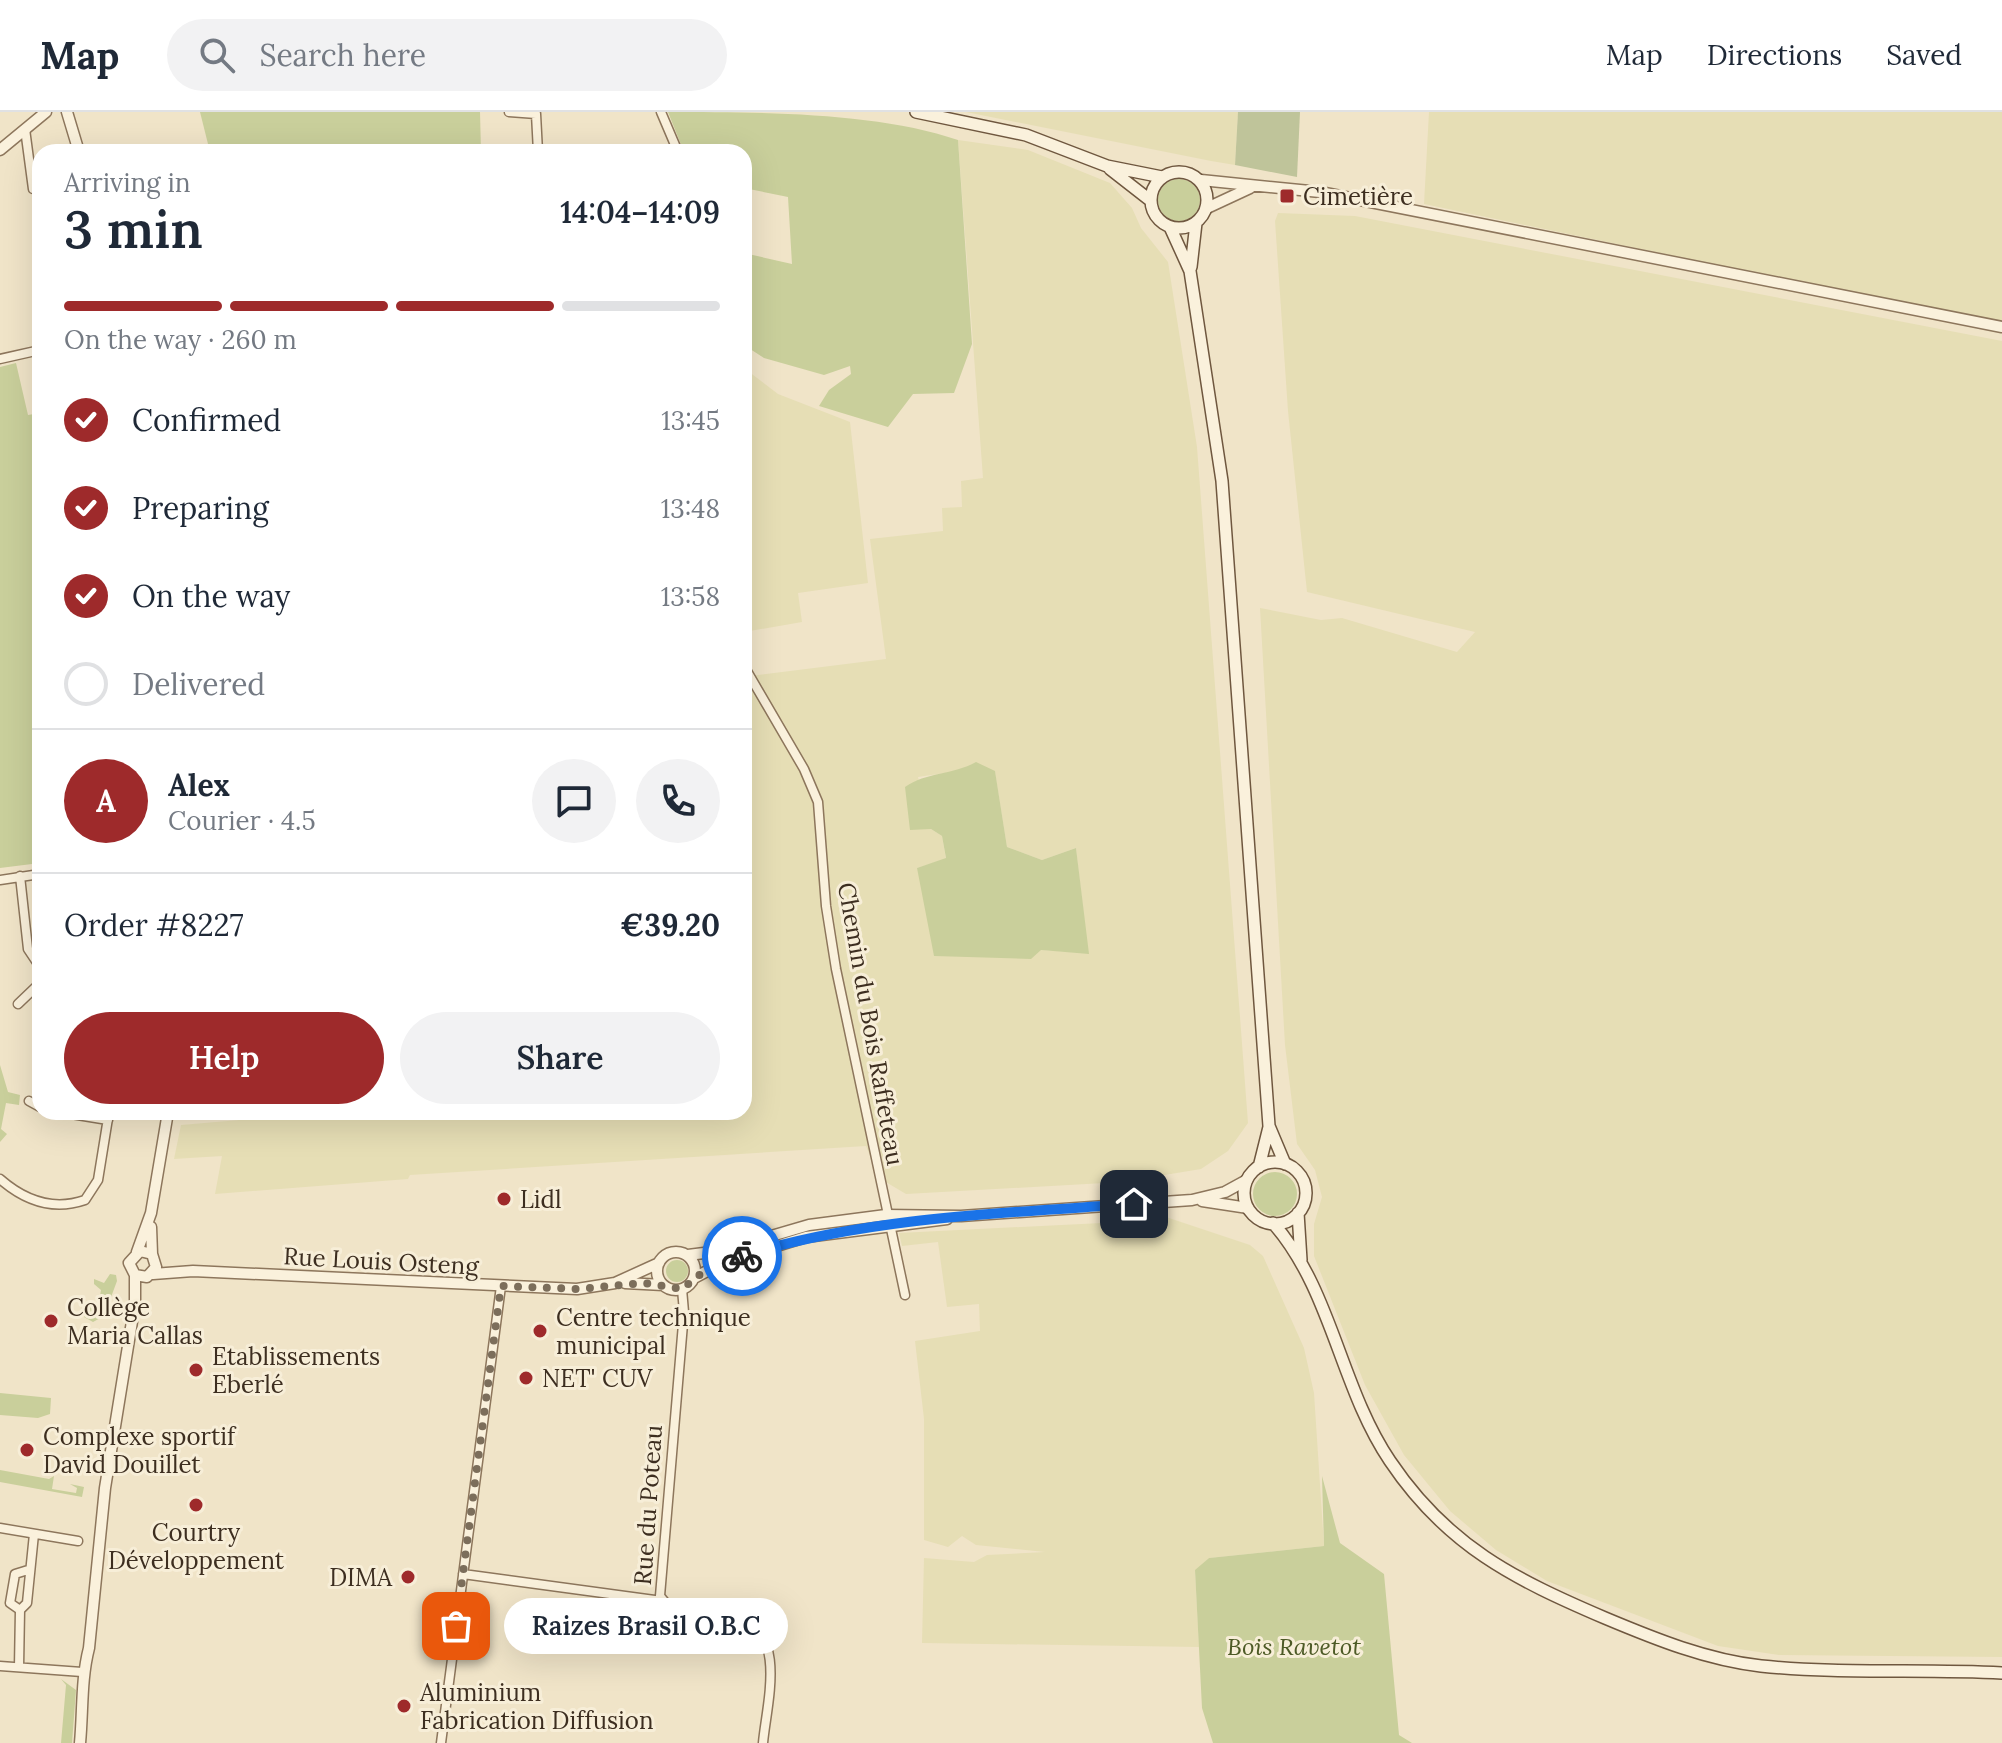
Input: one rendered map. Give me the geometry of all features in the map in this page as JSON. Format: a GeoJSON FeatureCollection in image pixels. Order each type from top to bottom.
{"type":"FeatureCollection","features":[{"type":"Feature","properties":{"kind":"main road"},"geometry":{"type":"LineString","coordinates":[[916,112],[1026,135],[1107,166],[1162,177]]}},
{"type":"Feature","properties":{"kind":"main road"},"geometry":{"type":"LineString","coordinates":[[1107,166],[1151,201],[1157,217],[1170,227],[1190,271],[1222,481],[1269,1126],[1259,1167]]}},
{"type":"Feature","properties":{"kind":"main road"},"geometry":{"type":"LineString","coordinates":[[1151,201],[1156,183],[1162,177],[1178,171],[1201,180],[1208,198],[1207,208],[1196,223],[1190,271]]}},
{"type":"Feature","properties":{"kind":"main road"},"geometry":{"type":"LineString","coordinates":[[1170,227],[1196,223]]}},
{"type":"Feature","properties":{"kind":"main road"},"geometry":{"type":"LineString","coordinates":[[1269,1126],[1285,1164]]}},
{"type":"Feature","properties":{"kind":"main road"},"geometry":{"type":"LineString","coordinates":[[1272,1162],[1285,1164],[1296,1170],[1306,1187],[1305,1200],[1298,1213],[1284,1222],[1259,1219],[1248,1208],[1244,1194],[1247,1180],[1259,1167],[1272,1162]]}},
{"type":"Feature","properties":{"kind":"main road"},"geometry":{"type":"LineString","coordinates":[[1298,1213],[1301,1260]]}},
{"type":"Feature","properties":{"kind":"main road"},"geometry":{"type":"LineString","coordinates":[[1273,1223],[1301,1260],[1362,1411],[1390,1461],[1434,1515],[1460,1539],[1524,1583],[1626,1627],[1733,1662],[1793,1668],[2002,1673]]}},
{"type":"Feature","properties":{"kind":"street"},"geometry":{"type":"LineString","coordinates":[[0,150],[46,112]]}},
{"type":"Feature","properties":{"kind":"street"},"geometry":{"type":"LineString","coordinates":[[67,112],[77,144]]}},
{"type":"Feature","properties":{"kind":"street"},"geometry":{"type":"LineString","coordinates":[[509,112],[536,114],[538,144]]}},
{"type":"Feature","properties":{"kind":"street"},"geometry":{"type":"LineString","coordinates":[[661,112],[675,144]]}},
{"type":"Feature","properties":{"kind":"street"},"geometry":{"type":"LineString","coordinates":[[25,129],[32,182]]}},
{"type":"Feature","properties":{"kind":"street"},"geometry":{"type":"LineString","coordinates":[[1201,180],[1313,191],[2002,327]]}},
{"type":"Feature","properties":{"kind":"street"},"geometry":{"type":"LineString","coordinates":[[1207,208],[1230,194],[1256,186]]}},
{"type":"Feature","properties":{"kind":"street"},"geometry":{"type":"LineString","coordinates":[[0,359],[32,352]]}},
{"type":"Feature","properties":{"kind":"street","name":"Chemin du Bois Raffeteau"},"geometry":{"type":"LineString","coordinates":[[752,680],[804,769],[818,802],[830,935],[905,1295]]}},
{"type":"Feature","properties":{"kind":"street"},"geometry":{"type":"LineString","coordinates":[[0,880],[32,875]]}},
{"type":"Feature","properties":{"kind":"street"},"geometry":{"type":"LineString","coordinates":[[20,876],[28,949],[32,955]]}},
{"type":"Feature","properties":{"kind":"street"},"geometry":{"type":"LineString","coordinates":[[18,1004],[32,991]]}},
{"type":"Feature","properties":{"kind":"street"},"geometry":{"type":"LineString","coordinates":[[0,1179],[19,1196],[33,1202],[85,1200],[96,1187],[108,1120]]}},
{"type":"Feature","properties":{"kind":"street"},"geometry":{"type":"LineString","coordinates":[[80,1743],[84,1692],[82,1672],[89,1648],[105,1488],[135,1303],[135,1275],[129,1263],[137,1252],[151,1213],[167,1120]]}},
{"type":"Feature","properties":{"kind":"street"},"geometry":{"type":"LineString","coordinates":[[889,1220],[787,1242],[724,1262],[694,1278],[682,1289],[663,1285],[657,1275],[659,1263],[671,1252],[688,1255],[720,1251],[809,1225],[1192,1200],[1225,1192],[1247,1180]]}},
{"type":"Feature","properties":{"kind":"street"},"geometry":{"type":"LineString","coordinates":[[1192,1200],[1248,1208]]}},
{"type":"Feature","properties":{"kind":"street"},"geometry":{"type":"LineString","coordinates":[[135,1303],[150,1275],[154,1256],[151,1213]]}},
{"type":"Feature","properties":{"kind":"street","name":"Rue Louis Osteng"},"geometry":{"type":"LineString","coordinates":[[137,1252],[193,1271]]}},
{"type":"Feature","properties":{"kind":"street"},"geometry":{"type":"LineString","coordinates":[[688,1255],[695,1265],[694,1278]]}},
{"type":"Feature","properties":{"kind":"street","name":"Rue Louis Osteng"},"geometry":{"type":"LineString","coordinates":[[615,1283],[659,1263]]}},
{"type":"Feature","properties":{"kind":"street","name":"Rue Louis Osteng"},"geometry":{"type":"LineString","coordinates":[[135,1275],[193,1271],[578,1289],[615,1283],[663,1285]]}},
{"type":"Feature","properties":{"kind":"street"},"geometry":{"type":"LineString","coordinates":[[441,1743],[501,1286]]}},
{"type":"Feature","properties":{"kind":"street","name":"Rue du Poteau"},"geometry":{"type":"LineString","coordinates":[[682,1289],[684,1312],[659,1586],[662,1601],[678,1610],[746,1621],[761,1633],[770,1662],[763,1743]]}},
{"type":"Feature","properties":{"kind":"street"},"geometry":{"type":"LineString","coordinates":[[0,1528],[78,1541]]}},
{"type":"Feature","properties":{"kind":"street"},"geometry":{"type":"LineString","coordinates":[[19,1667],[20,1610],[27,1603],[34,1534]]}},
{"type":"Feature","properties":{"kind":"street"},"geometry":{"type":"LineString","coordinates":[[20,1610],[10,1603],[15,1574],[28,1570]]}},
{"type":"Feature","properties":{"kind":"street"},"geometry":{"type":"LineString","coordinates":[[463,1574],[662,1601]]}},
{"type":"Feature","properties":{"kind":"street"},"geometry":{"type":"LineString","coordinates":[[0,1666],[82,1672]]}},
{"type":"Feature","properties":{"kind":"shaded area"},"geometry":{"type":"Polygon","coordinates":[[[966,112],[1238,112],[1235,165],[1211,161],[966,112]]]}},
{"type":"Feature","properties":{"kind":"shaded area"},"geometry":{"type":"Polygon","coordinates":[[[1429,112],[2002,112],[2002,324],[1424,204],[1429,112]]]}},
{"type":"Feature","properties":{"kind":"shaded area"},"geometry":{"type":"Polygon","coordinates":[[[958,140],[1028,150],[1110,183],[1132,208],[1141,228],[1168,262],[1197,447],[1248,1123],[1228,1151],[1201,1169],[1122,1182],[906,1194],[879,1178],[866,1146],[410,1175],[408,1179],[215,1194],[222,1156],[174,1159],[181,1125],[239,1120],[752,1120],[752,676],[886,659],[870,539],[943,531],[942,508],[962,507],[961,481],[983,478],[958,140]],[[959,771],[918,777],[931,829],[942,836],[946,859],[917,868],[1041,950],[1088,953],[1076,848],[1042,860],[1007,847],[995,772],[959,771]]]}},
{"type":"Feature","properties":{"kind":"shaded area"},"geometry":{"type":"Polygon","coordinates":[[[1278,213],[1355,216],[2002,341],[2002,1657],[1779,1655],[1718,1646],[1547,1581],[1496,1550],[1450,1511],[1404,1455],[1365,1385],[1314,1256],[1314,1224],[1322,1197],[1315,1170],[1297,1144],[1285,1045],[1260,608],[1321,620],[1342,618],[1457,652],[1475,632],[1307,592],[1288,411],[1275,221],[1278,213]]]}},
{"type":"Feature","properties":{"kind":"shaded area"},"geometry":{"type":"Polygon","coordinates":[[[752,374],[778,394],[850,422],[868,583],[798,593],[802,622],[752,631],[752,374]]]}},
{"type":"Feature","properties":{"kind":"shaded area"},"geometry":{"type":"Polygon","coordinates":[[[1166,1217],[1250,1245],[1263,1256],[1304,1348],[1314,1393],[1324,1546],[1209,1558],[1195,1571],[1199,1647],[922,1643],[924,1558],[974,1562],[987,1555],[1045,1552],[976,1545],[962,1536],[948,1547],[924,1540],[924,1419],[915,1341],[980,1331],[979,1304],[947,1307],[938,1242],[902,1246],[899,1233],[1142,1221],[1166,1217]]]}},
{"type":"Feature","properties":{"kind":"green space"},"geometry":{"type":"Polygon","coordinates":[[[200,112],[480,112],[481,144],[208,144],[200,112]]]}},
{"type":"Feature","properties":{"kind":"green space"},"geometry":{"type":"Polygon","coordinates":[[[668,112],[778,113],[854,119],[926,131],[958,140],[972,344],[954,393],[913,394],[888,427],[819,406],[829,390],[851,374],[850,366],[824,375],[764,358],[752,350],[752,255],[792,264],[788,197],[752,190],[752,144],[681,144],[668,112]]]}},
{"type":"Feature","properties":{"kind":"green space"},"geometry":{"type":"Polygon","coordinates":[[[1238,112],[1300,112],[1297,177],[1235,165],[1238,112]]]}},
{"type":"Feature","properties":{"kind":"green space"},"geometry":{"type":"Polygon","coordinates":[[[1179,179],[1194,185],[1200,200],[1194,215],[1179,221],[1164,215],[1158,200],[1164,185],[1179,179]]]}},
{"type":"Feature","properties":{"kind":"green space"},"geometry":{"type":"Polygon","coordinates":[[[16,363],[28,415],[32,414],[32,864],[0,868],[0,367],[16,363]]]}},
{"type":"Feature","properties":{"kind":"green space"},"geometry":{"type":"Polygon","coordinates":[[[976,762],[995,771],[1007,847],[1042,860],[1076,848],[1089,954],[1041,950],[1031,959],[934,956],[917,868],[946,858],[942,836],[931,829],[910,830],[905,787],[976,762]]]}},
{"type":"Feature","properties":{"kind":"green space"},"geometry":{"type":"Polygon","coordinates":[[[0,1065],[8,1092],[20,1095],[19,1105],[6,1103],[1,1129],[7,1134],[0,1142],[0,1065]]]}},
{"type":"Feature","properties":{"kind":"green space"},"geometry":{"type":"Polygon","coordinates":[[[1275,1172],[1291,1178],[1297,1194],[1291,1210],[1275,1216],[1259,1210],[1253,1194],[1259,1178],[1275,1172]]]}},
{"type":"Feature","properties":{"kind":"green space"},"geometry":{"type":"Polygon","coordinates":[[[673,1260],[681,1260],[688,1271],[681,1282],[673,1282],[666,1275],[666,1267],[673,1260]]]}},
{"type":"Feature","properties":{"kind":"green space"},"geometry":{"type":"Polygon","coordinates":[[[110,1274],[116,1275],[117,1281],[104,1316],[93,1322],[84,1317],[85,1308],[98,1306],[101,1290],[94,1284],[94,1279],[104,1283],[110,1274]]]}},
{"type":"Feature","properties":{"kind":"green space"},"geometry":{"type":"Polygon","coordinates":[[[0,1393],[51,1398],[50,1414],[38,1418],[0,1415],[0,1393]]]}},
{"type":"Feature","properties":{"kind":"green space"},"geometry":{"type":"Polygon","coordinates":[[[0,1470],[49,1479],[54,1476],[52,1489],[76,1493],[77,1488],[70,1484],[84,1487],[82,1497],[0,1482],[0,1470]]]}},
{"type":"Feature","properties":{"kind":"green space","name":"Bois Ravetot"},"geometry":{"type":"Polygon","coordinates":[[[1322,1476],[1340,1543],[1384,1574],[1399,1735],[1412,1743],[1213,1743],[1202,1708],[1195,1570],[1209,1558],[1324,1546],[1322,1476]]]}},
{"type":"Feature","properties":{"kind":"green space"},"geometry":{"type":"Polygon","coordinates":[[[61,1679],[76,1690],[72,1743],[61,1743],[66,1685],[61,1679]]]}},
{"type":"Feature","properties":{"kind":"way so far"},"geometry":{"type":"LineString","coordinates":[[456,1626],[501,1286],[578,1289],[615,1283],[644,1283],[675,1290],[688,1286],[703,1272],[742,1256]]}},
{"type":"Feature","properties":{"kind":"place","name":"Cimetière"},"geometry":{"type":"Point","coordinates":[1287,196]}},
{"type":"Feature","properties":{"kind":"place","name":"Lidl"},"geometry":{"type":"Point","coordinates":[504,1199]}},
{"type":"Feature","properties":{"kind":"place","name":"Collège Maria Callas"},"geometry":{"type":"Point","coordinates":[51,1321]}},
{"type":"Feature","properties":{"kind":"place","name":"Centre technique municipal"},"geometry":{"type":"Point","coordinates":[540,1331]}},
{"type":"Feature","properties":{"kind":"place","name":"Etablissements Eberlé"},"geometry":{"type":"Point","coordinates":[196,1370]}},
{"type":"Feature","properties":{"kind":"place","name":"NET' CUV"},"geometry":{"type":"Point","coordinates":[526,1378]}},
{"type":"Feature","properties":{"kind":"place","name":"Complexe sportif David Douillet"},"geometry":{"type":"Point","coordinates":[27,1450]}},
{"type":"Feature","properties":{"kind":"place","name":"Courtry Développement"},"geometry":{"type":"Point","coordinates":[196,1505]}},
{"type":"Feature","properties":{"kind":"place","name":"DIMA"},"geometry":{"type":"Point","coordinates":[408,1577]}},
{"type":"Feature","properties":{"kind":"place","name":"Raizes Brasil O.B.C"},"geometry":{"type":"Point","coordinates":[456,1626]}},
{"type":"Feature","properties":{"kind":"place","name":"Aluminium Fabrication Diffusion"},"geometry":{"type":"Point","coordinates":[404,1706]}},
{"type":"Feature","properties":{"kind":"route"},"geometry":{"type":"LineString","coordinates":[[742,1256],[841,1230],[961,1216],[1134,1204]]}}]}
